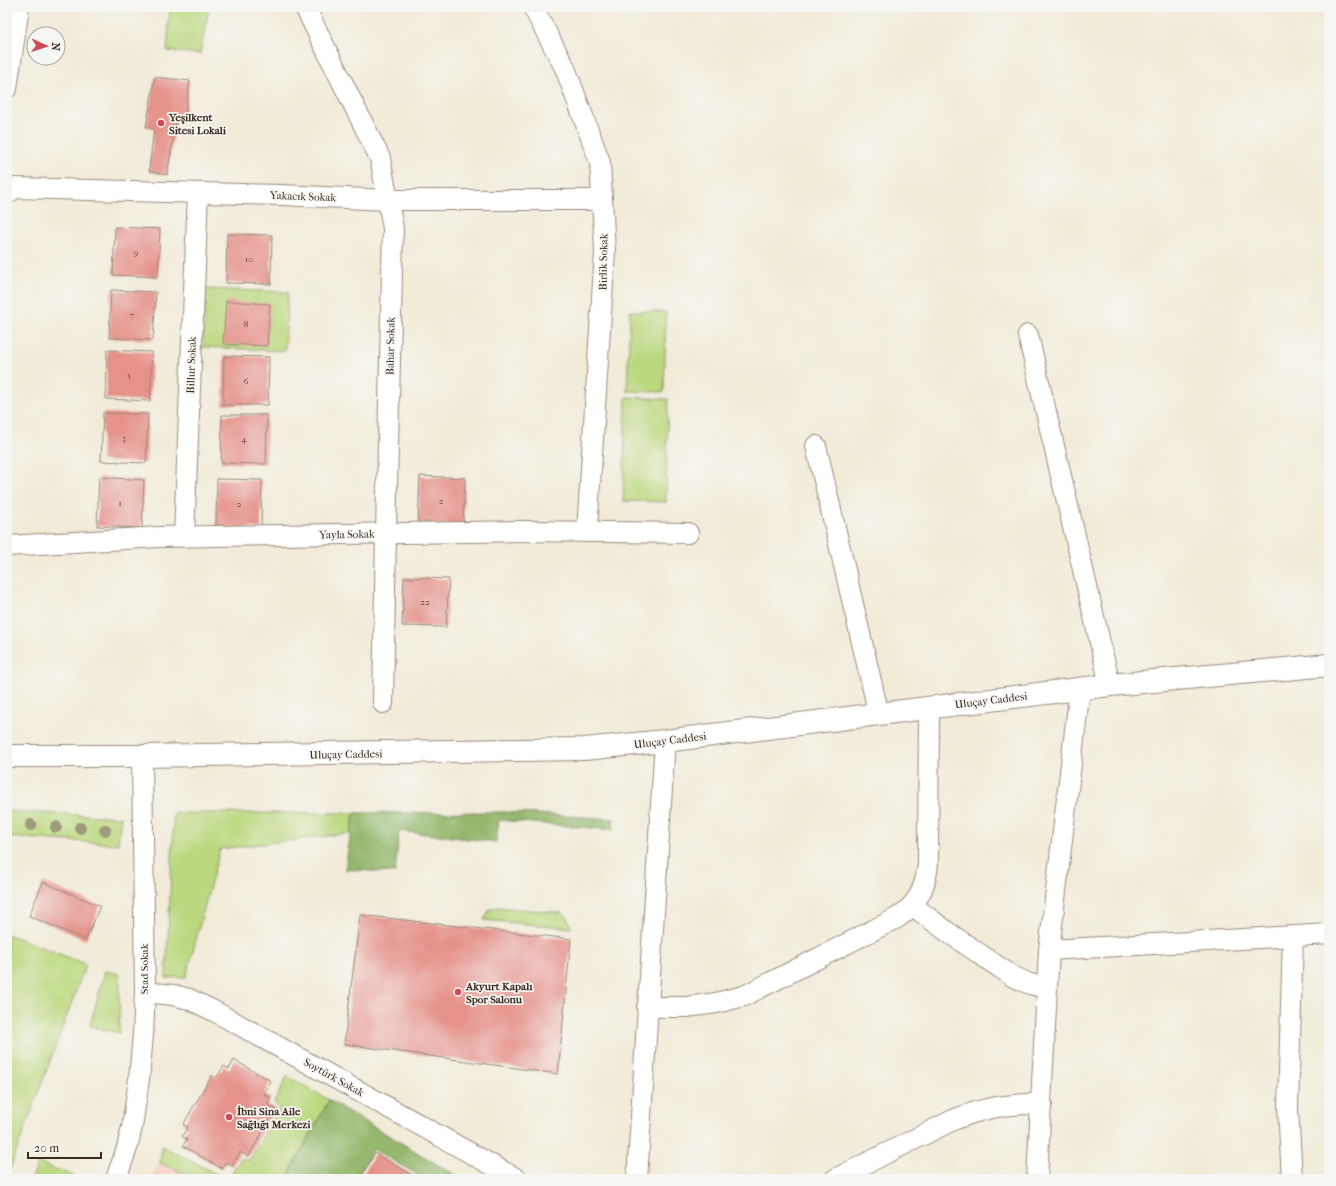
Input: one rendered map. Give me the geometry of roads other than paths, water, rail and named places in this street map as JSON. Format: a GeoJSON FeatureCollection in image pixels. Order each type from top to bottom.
{"type":"FeatureCollection","features":[{"type":"Feature","properties":{"kind":"street"},"geometry":{"type":"LineString","coordinates":[[7,88],[20,7]]}},
{"type":"Feature","properties":{"kind":"street","name":"Bahar Sokak"},"geometry":{"type":"LineString","coordinates":[[305,7],[380,158],[393,228],[383,703]]}},
{"type":"Feature","properties":{"kind":"street","name":"Birlik Sokak"},"geometry":{"type":"LineString","coordinates":[[532,7],[564,68],[600,162],[605,251],[587,532]]}},
{"type":"Feature","properties":{"kind":"street","name":"Yakacık Sokak"},"geometry":{"type":"LineString","coordinates":[[7,194],[15,188],[388,200],[602,200]]}},
{"type":"Feature","properties":{"kind":"street","name":"Billur Sokak"},"geometry":{"type":"LineString","coordinates":[[184,536],[198,193]]}},
{"type":"Feature","properties":{"kind":"street"},"geometry":{"type":"LineString","coordinates":[[1028,335],[1110,685]]}},
{"type":"Feature","properties":{"kind":"street"},"geometry":{"type":"LineString","coordinates":[[816,446],[879,715]]}},
{"type":"Feature","properties":{"kind":"street","name":"Yayla Sokak"},"geometry":{"type":"LineString","coordinates":[[7,546],[184,536],[525,531],[688,533]]}},
{"type":"Feature","properties":{"kind":"street","name":"Uluçay Caddesi"},"geometry":{"type":"LineString","coordinates":[[7,756],[142,756],[584,749],[666,742],[1080,688],[1329,665]]}},
{"type":"Feature","properties":{"kind":"street"},"geometry":{"type":"LineString","coordinates":[[1037,1179],[1049,950],[1080,688]]}},
{"type":"Feature","properties":{"kind":"street"},"geometry":{"type":"LineString","coordinates":[[648,1007],[687,1007],[716,1003],[744,996],[897,918],[913,906],[924,887],[928,864],[929,708]]}},
{"type":"Feature","properties":{"kind":"street"},"geometry":{"type":"LineString","coordinates":[[637,1179],[666,742]]}},
{"type":"Feature","properties":{"kind":"street","name":"Stad Sokak"},"geometry":{"type":"LineString","coordinates":[[116,1179],[127,1148],[139,1079],[145,992],[142,756]]}},
{"type":"Feature","properties":{"kind":"street"},"geometry":{"type":"LineString","coordinates":[[913,906],[949,933],[1012,976],[1030,984],[1047,988]]}},
{"type":"Feature","properties":{"kind":"street"},"geometry":{"type":"LineString","coordinates":[[1049,950],[1329,934]]}},
{"type":"Feature","properties":{"kind":"street"},"geometry":{"type":"LineString","coordinates":[[1292,936],[1288,1108],[1292,1179]]}},
{"type":"Feature","properties":{"kind":"street","name":"Soytürk Sokak"},"geometry":{"type":"LineString","coordinates":[[145,992],[173,995],[189,999],[214,1011],[517,1179]]}},
{"type":"Feature","properties":{"kind":"street"},"geometry":{"type":"LineString","coordinates":[[835,1179],[953,1120],[971,1113],[1008,1105],[1042,1104]]}},
{"type":"Feature","properties":{"kind":"place","name":"Yeşilkent Sitesi Lokali"},"geometry":{"type":"Point","coordinates":[161,123]}},
{"type":"Feature","properties":{"kind":"place","name":"Akyurt Kapalı Spor Salonu"},"geometry":{"type":"Point","coordinates":[458,992]}},
{"type":"Feature","properties":{"kind":"place","name":"İbni Sina Aile Sağlığı Merkezi"},"geometry":{"type":"Point","coordinates":[229,1117]}}]}
